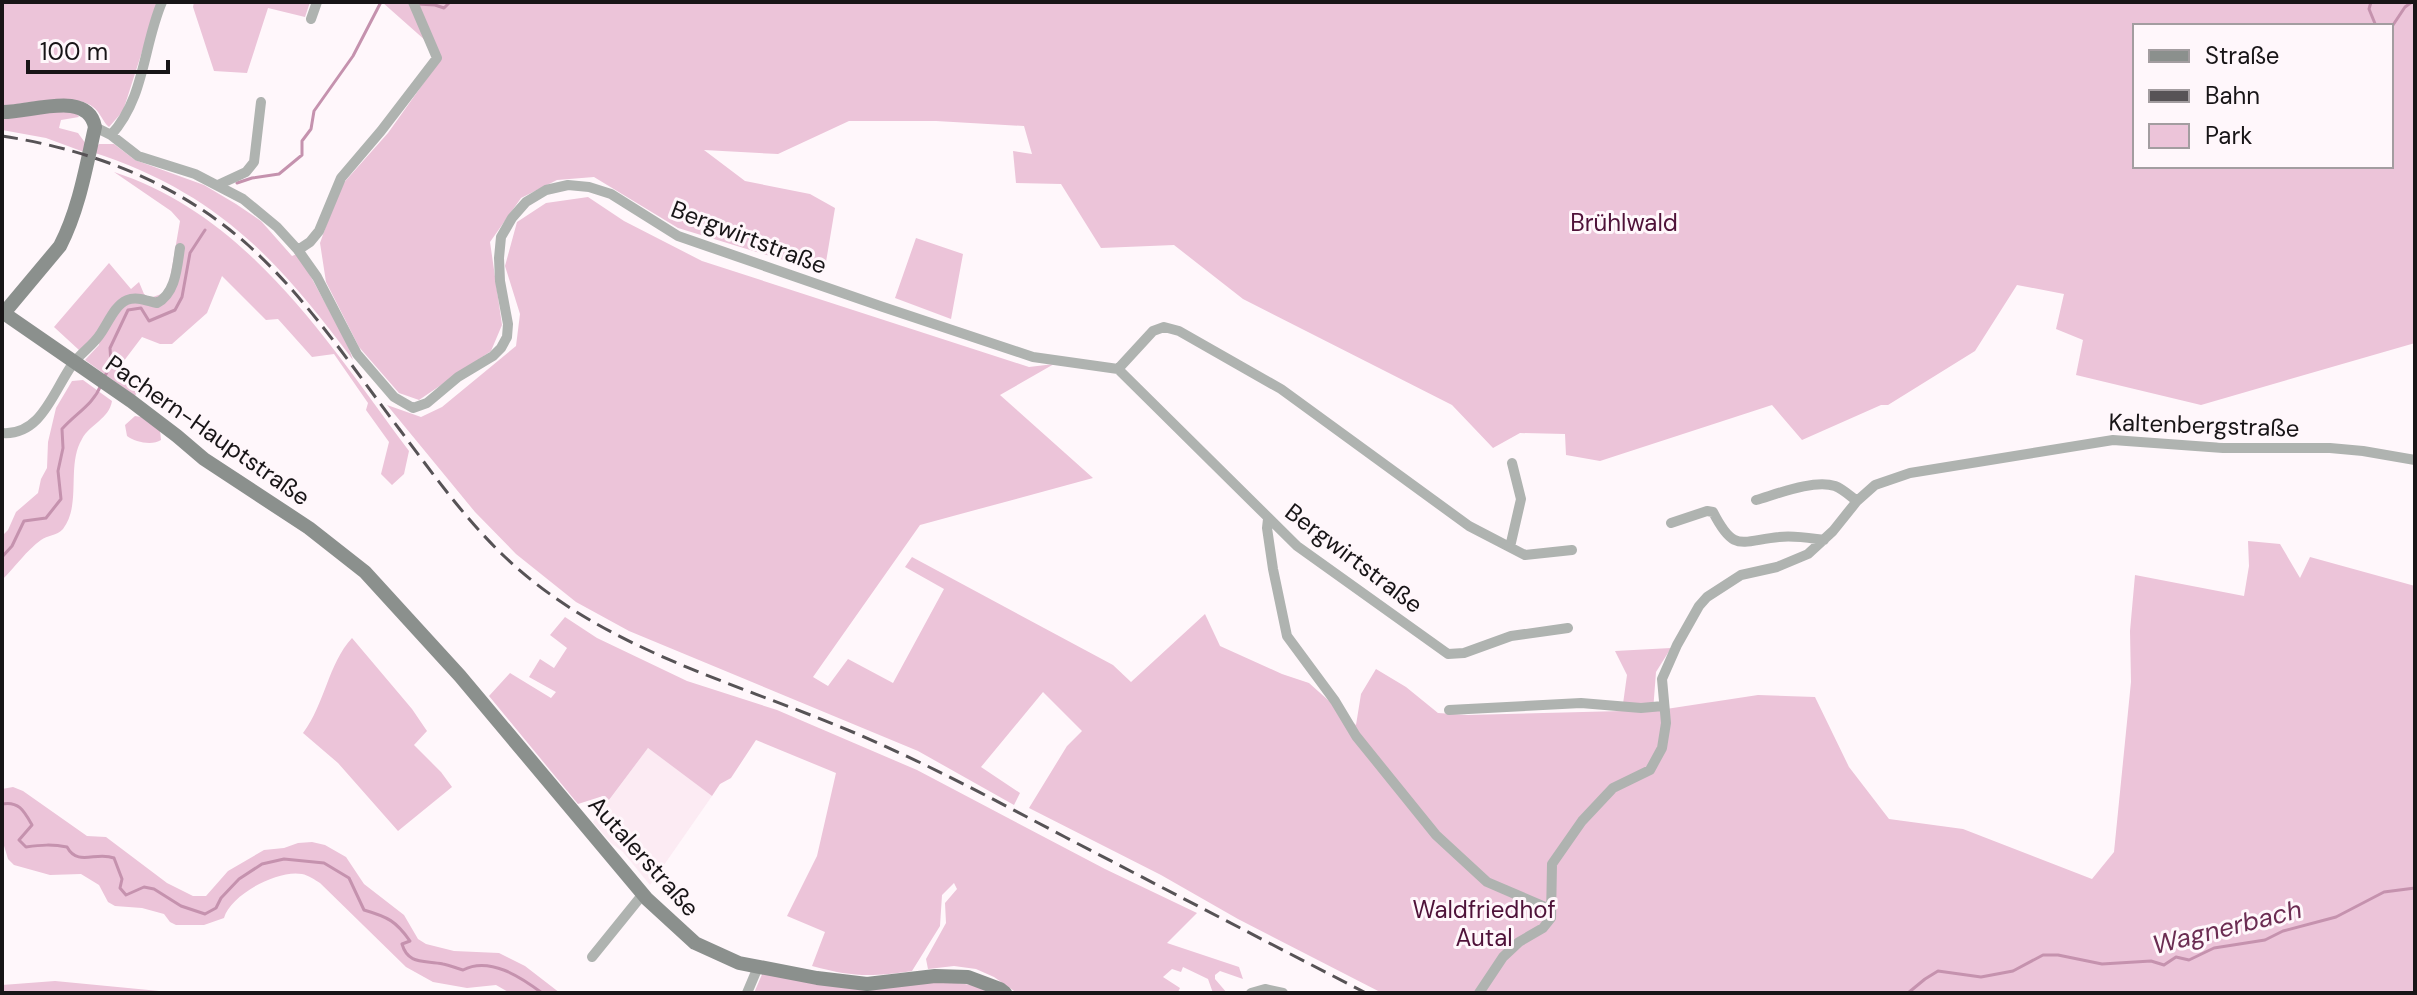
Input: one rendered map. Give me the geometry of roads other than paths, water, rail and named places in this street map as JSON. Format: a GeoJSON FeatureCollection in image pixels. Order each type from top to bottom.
{"type":"FeatureCollection","features":[{"type":"Feature","properties":{"kind":"main road"},"geometry":{"type":"LineString","coordinates":[[2,112],[19,113],[78,105],[89,113],[95,127],[74,215],[65,236],[60,246],[3,312]]}},
{"type":"Feature","properties":{"kind":"main road","name":"Pachern-Hauptstraße"},"geometry":{"type":"LineString","coordinates":[[3,312],[115,390],[204,459],[340,551],[384,591]]}},
{"type":"Feature","properties":{"kind":"main road","name":"Autalerstraße"},"geometry":{"type":"LineString","coordinates":[[384,591],[460,676],[643,894],[695,943],[716,954],[758,967],[817,978],[867,984],[935,976],[968,977],[1005,993]]}},
{"type":"Feature","properties":{"kind":"street"},"geometry":{"type":"LineString","coordinates":[[111,135],[123,122],[135,99],[162,2]]}},
{"type":"Feature","properties":{"kind":"street"},"geometry":{"type":"LineString","coordinates":[[311,19],[317,2]]}},
{"type":"Feature","properties":{"kind":"street"},"geometry":{"type":"LineString","coordinates":[[298,250],[319,231],[341,178],[437,58],[413,2]]}},
{"type":"Feature","properties":{"kind":"street"},"geometry":{"type":"LineString","coordinates":[[218,185],[246,172],[254,162],[261,102]]}},
{"type":"Feature","properties":{"kind":"street","name":"Bergwirtstraße"},"geometry":{"type":"LineString","coordinates":[[95,127],[138,156],[195,174],[218,185],[243,199],[277,227],[317,277],[357,354],[394,397],[413,408],[427,403],[458,377],[493,356],[507,337],[499,258],[501,237],[512,218],[526,202],[546,190],[568,185],[589,187],[611,194],[678,236],[1033,357],[1118,369],[1297,546],[1448,654],[1464,653],[1511,636],[1568,628]]}},
{"type":"Feature","properties":{"kind":"street"},"geometry":{"type":"LineString","coordinates":[[2,433],[16,434],[30,428],[74,362],[93,344],[114,311],[125,300],[137,298],[157,303],[165,299],[176,273],[180,248]]}},
{"type":"Feature","properties":{"kind":"street"},"geometry":{"type":"LineString","coordinates":[[1118,369],[1153,331],[1164,327],[1179,331],[1281,389],[1469,526],[1525,555],[1572,550]]}},
{"type":"Feature","properties":{"kind":"street","name":"Kaltenbergstraße"},"geometry":{"type":"LineString","coordinates":[[1550,909],[1552,864],[1582,821],[1613,788],[1650,770],[1662,748],[1666,723],[1662,679],[1699,606],[1707,597],[1741,575],[1797,560],[1808,554],[1875,485],[1910,473],[2113,440],[2223,448],[2330,448],[2415,460]]}},
{"type":"Feature","properties":{"kind":"street"},"geometry":{"type":"LineString","coordinates":[[1510,547],[1521,499],[1512,463]]}},
{"type":"Feature","properties":{"kind":"street"},"geometry":{"type":"LineString","coordinates":[[1756,500],[1815,484],[1828,484],[1839,487],[1857,501]]}},
{"type":"Feature","properties":{"kind":"street"},"geometry":{"type":"LineString","coordinates":[[1671,523],[1707,511],[1713,512],[1721,529],[1741,544],[1780,537],[1824,540]]}},
{"type":"Feature","properties":{"kind":"street"},"geometry":{"type":"LineString","coordinates":[[1268,519],[1273,569],[1287,636],[1335,701],[1356,736],[1436,835],[1487,882],[1550,909],[1551,918],[1543,928],[1519,942],[1503,957],[1479,993]]}},
{"type":"Feature","properties":{"kind":"street"},"geometry":{"type":"LineString","coordinates":[[1449,710],[1581,703],[1641,708],[1663,706]]}},
{"type":"Feature","properties":{"kind":"street"},"geometry":{"type":"LineString","coordinates":[[592,957],[643,894]]}},
{"type":"Feature","properties":{"kind":"street"},"geometry":{"type":"LineString","coordinates":[[747,993],[758,967]]}},
{"type":"Feature","properties":{"kind":"street"},"geometry":{"type":"LineString","coordinates":[[1251,993],[1265,989],[1283,993]]}},
{"type":"Feature","properties":{"kind":"waterway"},"geometry":{"type":"LineString","coordinates":[[237,183],[279,174],[302,155],[302,141],[311,129],[314,111],[353,56],[381,2]]}},
{"type":"Feature","properties":{"kind":"waterway"},"geometry":{"type":"LineString","coordinates":[[417,4],[444,8],[450,2]]}},
{"type":"Feature","properties":{"kind":"waterway"},"geometry":{"type":"LineString","coordinates":[[2371,2],[2369,9],[2375,24]]}},
{"type":"Feature","properties":{"kind":"waterway"},"geometry":{"type":"LineString","coordinates":[[2393,25],[2412,2]]}},
{"type":"Feature","properties":{"kind":"waterway"},"geometry":{"type":"LineString","coordinates":[[104,378],[111,364],[110,348],[128,310],[141,308],[149,321],[175,310],[182,297],[190,253],[205,230]]}},
{"type":"Feature","properties":{"kind":"waterway"},"geometry":{"type":"LineString","coordinates":[[2,557],[12,546],[24,521],[46,518],[61,499],[58,471],[63,448],[62,429],[89,403],[101,385]]}},
{"type":"Feature","properties":{"kind":"waterway"},"geometry":{"type":"LineString","coordinates":[[2,804],[17,806],[32,825],[19,840],[26,847],[62,846],[76,856],[114,858],[122,879],[120,888],[126,895],[144,887],[154,889],[181,906],[205,914],[216,908],[239,879],[262,864],[284,859],[324,863],[349,878],[364,910],[396,924],[410,941],[402,944],[413,959],[463,970],[483,965],[494,967],[515,975],[542,993]]}},
{"type":"Feature","properties":{"kind":"waterway","name":"Wagnerbach"},"geometry":{"type":"LineString","coordinates":[[1908,993],[1938,971],[1981,977],[2013,971],[2043,955],[2102,964],[2151,961],[2164,965],[2176,957],[2189,960],[2214,948],[2265,940],[2283,931],[2336,917],[2384,892],[2415,888]]}},
{"type":"Feature","properties":{"kind":"railway"},"geometry":{"type":"LineString","coordinates":[[2,136],[69,150],[133,172],[193,204],[248,245],[309,310],[476,527],[505,557],[546,591],[590,620],[684,666],[832,723],[927,766],[1366,993]]}},
{"type":"Feature","properties":{"kind":"park label","name":"Brühlwald"},"geometry":{"type":"Point","coordinates":[1624,222]}},
{"type":"Feature","properties":{"kind":"park label","name":"Waldfriedhof Autal"},"geometry":{"type":"Point","coordinates":[1484,923]}}]}
